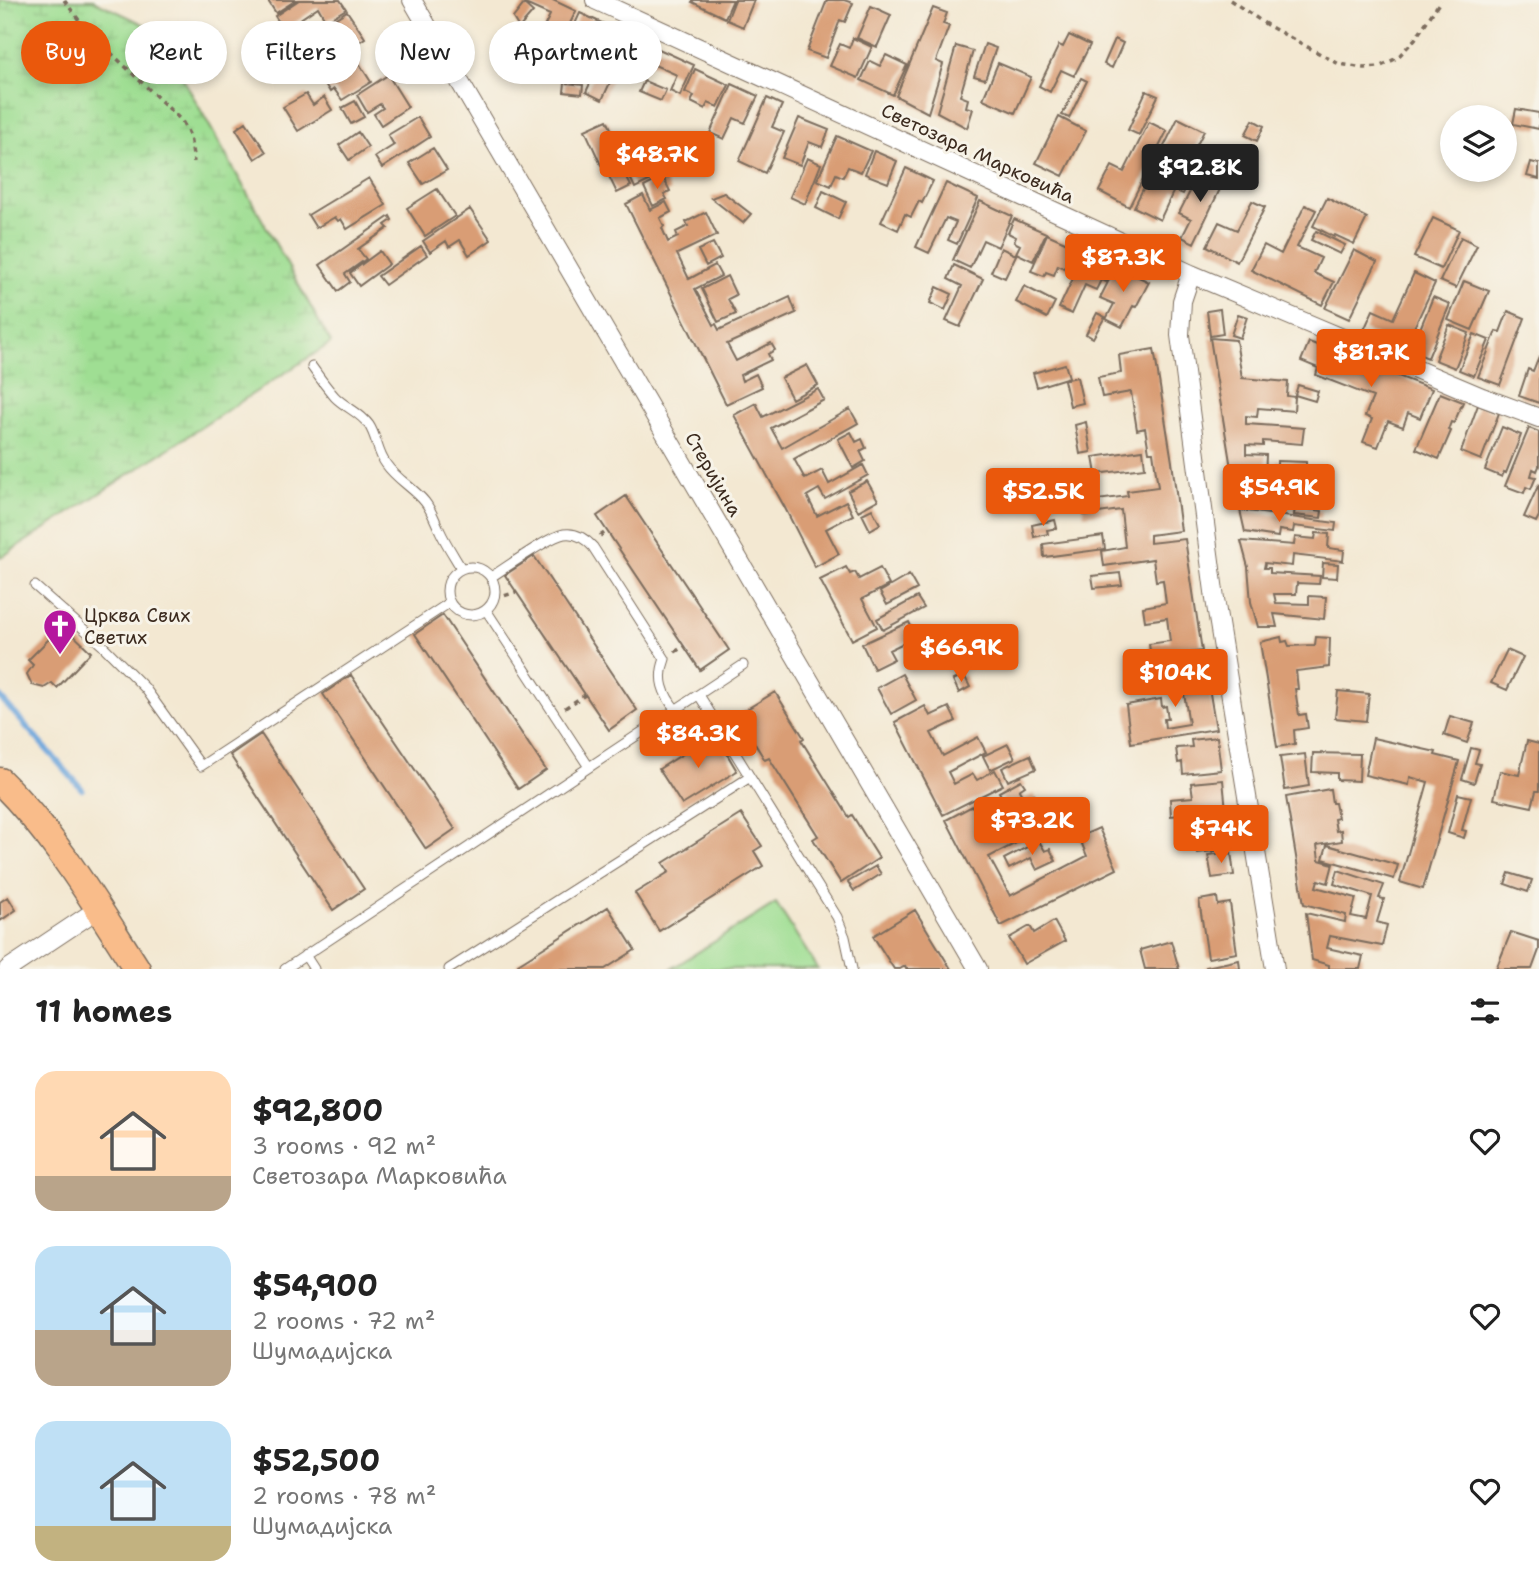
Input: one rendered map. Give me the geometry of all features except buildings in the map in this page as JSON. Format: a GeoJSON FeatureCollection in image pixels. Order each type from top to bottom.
{"type":"FeatureCollection","features":[{"type":"Feature","properties":{"kind":"main road"},"geometry":{"type":"LineString","coordinates":[[0,781],[40,827],[137,969]]}},
{"type":"Feature","properties":{"kind":"street","name":"Стеријина"},"geometry":{"type":"LineString","coordinates":[[412,0],[978,969]]}},
{"type":"Feature","properties":{"kind":"street","name":"Светозара Марковића"},"geometry":{"type":"LineString","coordinates":[[595,0],[1191,274],[1482,397],[1539,418]]}},
{"type":"Feature","properties":{"kind":"street"},"geometry":{"type":"LineString","coordinates":[[1191,274],[1182,301],[1180,335],[1215,598],[1275,969]]}},
{"type":"Feature","properties":{"kind":"street"},"geometry":{"type":"LineString","coordinates":[[8,969],[98,909]]}},
{"type":"Feature","properties":{"kind":"lane"},"geometry":{"type":"LineString","coordinates":[[312,367],[336,398],[368,424],[384,463],[394,475],[416,492],[430,509],[461,568]]}},
{"type":"Feature","properties":{"kind":"lane"},"geometry":{"type":"LineString","coordinates":[[491,577],[554,537],[571,534],[585,539],[593,547],[665,660],[661,684],[664,694],[676,710]]}},
{"type":"Feature","properties":{"kind":"lane"},"geometry":{"type":"LineString","coordinates":[[477,567],[491,577],[495,595],[486,610],[479,614],[462,614],[449,603],[447,586],[461,568],[477,567]]}},
{"type":"Feature","properties":{"kind":"lane"},"geometry":{"type":"LineString","coordinates":[[36,586],[95,638],[145,688],[201,766],[449,603]]}},
{"type":"Feature","properties":{"kind":"lane"},"geometry":{"type":"LineString","coordinates":[[486,610],[589,767]]}},
{"type":"Feature","properties":{"kind":"lane"},"geometry":{"type":"LineString","coordinates":[[285,969],[743,665]]}},
{"type":"Feature","properties":{"kind":"lane"},"geometry":{"type":"LineString","coordinates":[[699,695],[837,917],[845,937],[852,969]]}},
{"type":"Feature","properties":{"kind":"lane"},"geometry":{"type":"LineString","coordinates":[[449,969],[750,777]]}},
{"type":"Feature","properties":{"kind":"lane"},"geometry":{"type":"LineString","coordinates":[[305,955],[314,969]]}},
{"type":"Feature","properties":{"kind":"path"},"geometry":{"type":"LineString","coordinates":[[64,0],[84,27],[182,121],[190,136],[194,162]]}},
{"type":"Feature","properties":{"kind":"path"},"geometry":{"type":"LineString","coordinates":[[1230,0],[1267,25],[1339,64],[1364,68],[1379,67],[1397,58],[1415,38],[1441,0]]}},
{"type":"Feature","properties":{"kind":"path"},"geometry":{"type":"LineString","coordinates":[[495,595],[504,596],[516,592]]}},
{"type":"Feature","properties":{"kind":"path"},"geometry":{"type":"LineString","coordinates":[[555,715],[585,695]]}},
{"type":"Feature","properties":{"kind":"green space"},"geometry":{"type":"Polygon","coordinates":[[[0,0],[93,0],[137,21],[125,21],[125,84],[186,84],[331,343],[0,558],[0,0]]]}},
{"type":"Feature","properties":{"kind":"green space"},"geometry":{"type":"Polygon","coordinates":[[[776,903],[818,969],[671,969],[776,903]]]}},
{"type":"Feature","properties":{"kind":"waterway"},"geometry":{"type":"LineString","coordinates":[[0,697],[82,789]]}},
{"type":"Feature","properties":{"kind":"place","name":"Црква Свих Светих"},"geometry":{"type":"Point","coordinates":[60,656]}}]}
